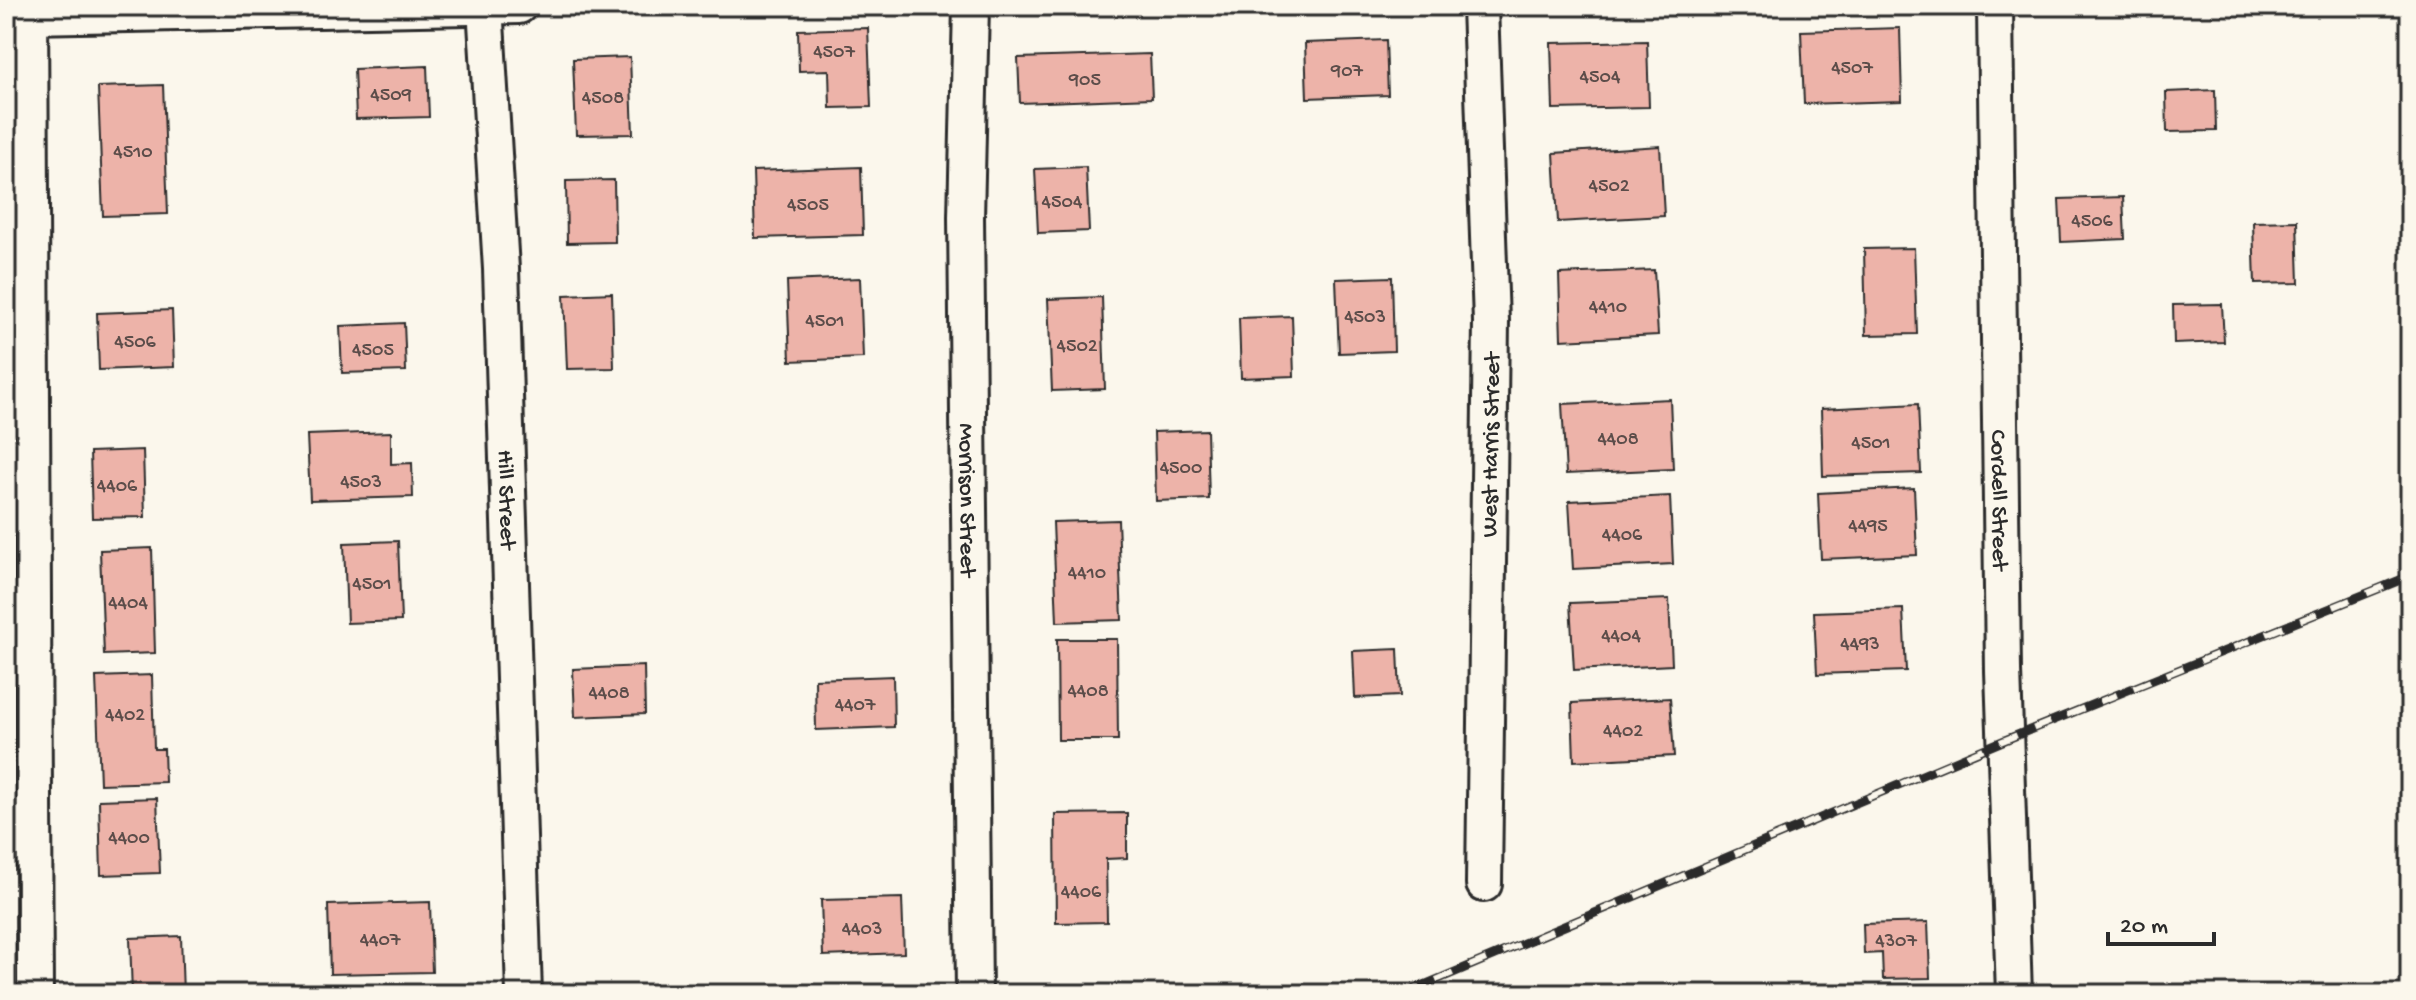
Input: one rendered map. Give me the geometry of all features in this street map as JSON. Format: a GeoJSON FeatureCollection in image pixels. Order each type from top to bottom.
{"type":"FeatureCollection","features":[{"type":"Feature","properties":{"kind":"street"},"geometry":{"type":"LineString","coordinates":[[35,994],[30,11],[519,6]]}},
{"type":"Feature","properties":{"kind":"street","name":"Morrison Street"},"geometry":{"type":"LineString","coordinates":[[971,6],[966,217],[974,994]]}},
{"type":"Feature","properties":{"kind":"street","name":"West Harris Street"},"geometry":{"type":"LineString","coordinates":[[1480,6],[1491,322],[1484,884]]}},
{"type":"Feature","properties":{"kind":"street","name":"Cordell Street"},"geometry":{"type":"LineString","coordinates":[[1995,6],[2003,671],[2014,994]]}},
{"type":"Feature","properties":{"kind":"street","name":"Hill Street"},"geometry":{"type":"LineString","coordinates":[[485,7],[501,269],[524,994]]}},
{"type":"Feature","properties":{"kind":"building"},"geometry":{"type":"Polygon","coordinates":[[[868,28],[871,107],[830,108],[829,70],[799,71],[798,30],[868,28]]]}},
{"type":"Feature","properties":{"kind":"building"},"geometry":{"type":"Polygon","coordinates":[[[1900,28],[1902,101],[1804,104],[1801,31],[1900,28]]]}},
{"type":"Feature","properties":{"kind":"building"},"geometry":{"type":"Polygon","coordinates":[[[1386,40],[1388,95],[1307,98],[1305,43],[1386,40]]]}},
{"type":"Feature","properties":{"kind":"building"},"geometry":{"type":"Polygon","coordinates":[[[1647,41],[1649,107],[1553,109],[1551,43],[1647,41]]]}},
{"type":"Feature","properties":{"kind":"building"},"geometry":{"type":"Polygon","coordinates":[[[1150,54],[1152,98],[1020,103],[1018,58],[1150,54]]]}},
{"type":"Feature","properties":{"kind":"building"},"geometry":{"type":"Polygon","coordinates":[[[630,57],[633,134],[576,135],[573,59],[630,57]]]}},
{"type":"Feature","properties":{"kind":"building"},"geometry":{"type":"Polygon","coordinates":[[[427,66],[429,117],[356,119],[354,69],[427,66]]]}},
{"type":"Feature","properties":{"kind":"building"},"geometry":{"type":"Polygon","coordinates":[[[163,85],[168,214],[103,216],[98,87],[163,85]]]}},
{"type":"Feature","properties":{"kind":"building"},"geometry":{"type":"Polygon","coordinates":[[[2215,90],[2216,131],[2167,132],[2166,92],[2215,90]]]}},
{"type":"Feature","properties":{"kind":"building"},"geometry":{"type":"Polygon","coordinates":[[[1660,146],[1664,216],[1558,222],[1554,153],[1660,146]]]}},
{"type":"Feature","properties":{"kind":"building"},"geometry":{"type":"Polygon","coordinates":[[[861,167],[863,235],[755,238],[753,171],[861,167]]]}},
{"type":"Feature","properties":{"kind":"building"},"geometry":{"type":"Polygon","coordinates":[[[1086,167],[1089,231],[1038,233],[1035,169],[1086,167]]]}},
{"type":"Feature","properties":{"kind":"building"},"geometry":{"type":"Polygon","coordinates":[[[614,180],[615,242],[567,243],[566,181],[614,180]]]}},
{"type":"Feature","properties":{"kind":"building"},"geometry":{"type":"Polygon","coordinates":[[[2123,197],[2125,239],[2061,242],[2059,199],[2123,197]]]}},
{"type":"Feature","properties":{"kind":"building"},"geometry":{"type":"Polygon","coordinates":[[[2297,221],[2299,283],[2255,284],[2253,222],[2297,221]]]}},
{"type":"Feature","properties":{"kind":"building"},"geometry":{"type":"Polygon","coordinates":[[[1914,248],[1917,334],[1866,335],[1864,249],[1914,248]]]}},
{"type":"Feature","properties":{"kind":"building"},"geometry":{"type":"Polygon","coordinates":[[[1654,270],[1658,335],[1561,340],[1559,274],[1654,270]]]}},
{"type":"Feature","properties":{"kind":"building"},"geometry":{"type":"Polygon","coordinates":[[[1392,277],[1394,351],[1339,353],[1336,279],[1392,277]]]}},
{"type":"Feature","properties":{"kind":"building"},"geometry":{"type":"Polygon","coordinates":[[[860,278],[863,358],[790,361],[787,281],[860,278]]]}},
{"type":"Feature","properties":{"kind":"building"},"geometry":{"type":"Polygon","coordinates":[[[612,293],[614,368],[567,369],[564,295],[612,293]]]}},
{"type":"Feature","properties":{"kind":"building"},"geometry":{"type":"Polygon","coordinates":[[[1102,297],[1105,389],[1052,391],[1048,299],[1102,297]]]}},
{"type":"Feature","properties":{"kind":"building"},"geometry":{"type":"Polygon","coordinates":[[[2222,304],[2224,342],[2174,344],[2173,305],[2222,304]]]}},
{"type":"Feature","properties":{"kind":"building"},"geometry":{"type":"Polygon","coordinates":[[[172,310],[174,367],[99,370],[97,313],[172,310]]]}},
{"type":"Feature","properties":{"kind":"building"},"geometry":{"type":"Polygon","coordinates":[[[1292,316],[1294,376],[1241,378],[1239,318],[1292,316]]]}},
{"type":"Feature","properties":{"kind":"building"},"geometry":{"type":"Polygon","coordinates":[[[404,323],[406,371],[342,373],[340,326],[404,323]]]}},
{"type":"Feature","properties":{"kind":"building"},"geometry":{"type":"Polygon","coordinates":[[[1670,399],[1673,469],[1566,474],[1562,404],[1670,399]]]}},
{"type":"Feature","properties":{"kind":"building"},"geometry":{"type":"Polygon","coordinates":[[[1918,404],[1921,473],[1823,476],[1821,409],[1918,404]]]}},
{"type":"Feature","properties":{"kind":"building"},"geometry":{"type":"Polygon","coordinates":[[[1207,430],[1209,499],[1156,501],[1154,432],[1207,430]]]}},
{"type":"Feature","properties":{"kind":"building"},"geometry":{"type":"Polygon","coordinates":[[[391,432],[391,464],[412,463],[413,497],[310,500],[307,435],[391,432]]]}},
{"type":"Feature","properties":{"kind":"building"},"geometry":{"type":"Polygon","coordinates":[[[143,450],[145,517],[92,518],[90,452],[143,450]]]}},
{"type":"Feature","properties":{"kind":"building"},"geometry":{"type":"Polygon","coordinates":[[[1914,488],[1917,555],[1821,559],[1818,493],[1914,488]]]}},
{"type":"Feature","properties":{"kind":"building"},"geometry":{"type":"Polygon","coordinates":[[[1670,496],[1673,564],[1573,569],[1569,501],[1670,496]]]}},
{"type":"Feature","properties":{"kind":"building"},"geometry":{"type":"Polygon","coordinates":[[[1118,520],[1122,620],[1057,622],[1053,522],[1118,520]]]}},
{"type":"Feature","properties":{"kind":"building"},"geometry":{"type":"Polygon","coordinates":[[[398,541],[401,621],[347,623],[344,543],[398,541]]]}},
{"type":"Feature","properties":{"kind":"building"},"geometry":{"type":"Polygon","coordinates":[[[152,548],[155,653],[104,655],[100,550],[152,548]]]}},
{"type":"Feature","properties":{"kind":"building"},"geometry":{"type":"Polygon","coordinates":[[[1669,599],[1672,665],[1574,670],[1570,603],[1669,599]]]}},
{"type":"Feature","properties":{"kind":"building"},"geometry":{"type":"Polygon","coordinates":[[[1903,609],[1906,671],[1817,674],[1814,612],[1903,609]]]}},
{"type":"Feature","properties":{"kind":"building"},"geometry":{"type":"Polygon","coordinates":[[[1057,639],[1117,639],[1118,740],[1058,740],[1057,639]]]}},
{"type":"Feature","properties":{"kind":"building"},"geometry":{"type":"Polygon","coordinates":[[[1398,649],[1400,696],[1355,698],[1353,651],[1398,649]]]}},
{"type":"Feature","properties":{"kind":"building"},"geometry":{"type":"Polygon","coordinates":[[[644,666],[645,714],[575,717],[573,669],[644,666]]]}},
{"type":"Feature","properties":{"kind":"building"},"geometry":{"type":"Polygon","coordinates":[[[152,675],[154,749],[164,749],[165,782],[100,784],[96,677],[152,675]]]}},
{"type":"Feature","properties":{"kind":"building"},"geometry":{"type":"Polygon","coordinates":[[[893,676],[894,727],[816,730],[815,679],[893,676]]]}},
{"type":"Feature","properties":{"kind":"building"},"geometry":{"type":"Polygon","coordinates":[[[1670,698],[1674,756],[1574,761],[1572,703],[1670,698]]]}},
{"type":"Feature","properties":{"kind":"building"},"geometry":{"type":"Polygon","coordinates":[[[157,798],[160,873],[101,875],[99,800],[157,798]]]}},
{"type":"Feature","properties":{"kind":"building"},"geometry":{"type":"Polygon","coordinates":[[[1127,813],[1127,858],[1106,859],[1107,922],[1056,923],[1055,814],[1127,813]]]}},
{"type":"Feature","properties":{"kind":"building"},"geometry":{"type":"Polygon","coordinates":[[[902,898],[904,953],[823,956],[821,900],[902,898]]]}},
{"type":"Feature","properties":{"kind":"building"},"geometry":{"type":"Polygon","coordinates":[[[430,902],[432,972],[330,974],[328,905],[430,902]]]}},
{"type":"Feature","properties":{"kind":"building"},"geometry":{"type":"Polygon","coordinates":[[[1928,922],[1930,978],[1883,979],[1882,953],[1864,954],[1863,924],[1928,922]]]}},
{"type":"Feature","properties":{"kind":"building"},"geometry":{"type":"Polygon","coordinates":[[[181,936],[183,994],[132,994],[130,938],[181,936]]]}},
{"type":"Feature","properties":{"kind":"railway"},"geometry":{"type":"LineString","coordinates":[[1403,994],[2005,740],[2410,576]]}}]}
